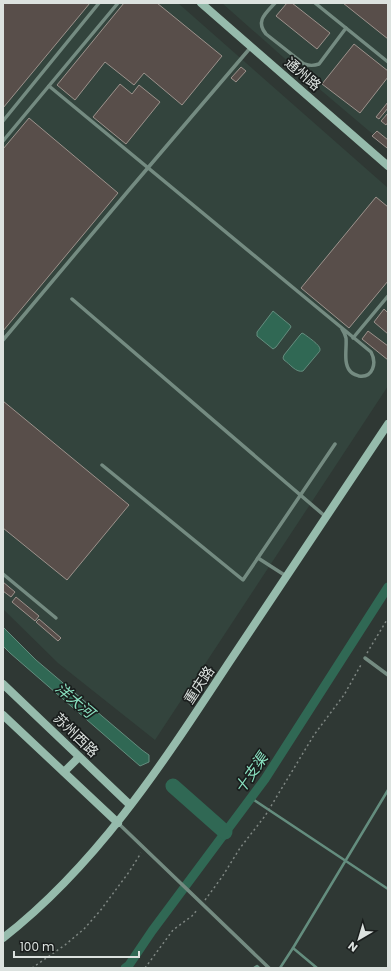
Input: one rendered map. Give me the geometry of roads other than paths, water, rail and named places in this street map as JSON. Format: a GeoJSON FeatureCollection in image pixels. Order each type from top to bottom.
{"type":"FeatureCollection","features":[{"type":"Feature","properties":{"kind":"street","name":"通州路"},"geometry":{"type":"LineString","coordinates":[[201,3],[387,163]]}},
{"type":"Feature","properties":{"kind":"street","name":"重庆路"},"geometry":{"type":"LineString","coordinates":[[3,938],[23,923],[69,879],[118,823],[166,758],[388,424]]}},
{"type":"Feature","properties":{"kind":"street","name":"苏州西路"},"geometry":{"type":"LineString","coordinates":[[3,684],[130,805]]}},
{"type":"Feature","properties":{"kind":"street"},"geometry":{"type":"LineString","coordinates":[[3,715],[118,823]]}},
{"type":"Feature","properties":{"kind":"street"},"geometry":{"type":"LineString","coordinates":[[64,772],[79,757]]}},
{"type":"Feature","properties":{"kind":"lane"},"geometry":{"type":"LineString","coordinates":[[3,121],[99,3]]}},
{"type":"Feature","properties":{"kind":"lane"},"geometry":{"type":"LineString","coordinates":[[3,141],[118,3]]}},
{"type":"Feature","properties":{"kind":"lane"},"geometry":{"type":"LineString","coordinates":[[275,3],[262,19],[261,24],[263,30],[304,64],[309,66],[318,64],[346,28]]}},
{"type":"Feature","properties":{"kind":"lane"},"geometry":{"type":"LineString","coordinates":[[315,3],[388,62]]}},
{"type":"Feature","properties":{"kind":"lane"},"geometry":{"type":"LineString","coordinates":[[3,340],[251,47]]}},
{"type":"Feature","properties":{"kind":"lane"},"geometry":{"type":"LineString","coordinates":[[49,86],[371,352],[374,357],[374,365],[372,372],[367,376],[355,375],[350,371],[347,364],[345,336],[342,329]]}},
{"type":"Feature","properties":{"kind":"lane"},"geometry":{"type":"LineString","coordinates":[[353,338],[388,296]]}},
{"type":"Feature","properties":{"kind":"lane"},"geometry":{"type":"LineString","coordinates":[[72,299],[326,517]]}},
{"type":"Feature","properties":{"kind":"lane"},"geometry":{"type":"LineString","coordinates":[[102,465],[243,580],[335,444]]}},
{"type":"Feature","properties":{"kind":"lane"},"geometry":{"type":"LineString","coordinates":[[258,558],[286,577]]}},
{"type":"Feature","properties":{"kind":"lane"},"geometry":{"type":"LineString","coordinates":[[3,574],[56,618]]}},
{"type":"Feature","properties":{"kind":"lane"},"geometry":{"type":"LineString","coordinates":[[365,658],[388,675]]}},
{"type":"Feature","properties":{"kind":"lane"},"geometry":{"type":"LineString","coordinates":[[118,823],[269,968]]}},
{"type":"Feature","properties":{"kind":"water"},"geometry":{"type":"Polygon","coordinates":[[[273,311],[291,327],[273,349],[257,336],[257,332],[273,311]]]}},
{"type":"Feature","properties":{"kind":"water"},"geometry":{"type":"Polygon","coordinates":[[[302,333],[316,343],[320,350],[303,371],[298,371],[283,358],[302,333]]]}},
{"type":"Feature","properties":{"kind":"water"},"geometry":{"type":"Polygon","coordinates":[[[3,627],[36,660],[149,755],[149,762],[140,766],[10,653],[3,646],[3,627]]]}},
{"type":"Feature","properties":{"kind":"waterway","name":"十支渠"},"geometry":{"type":"LineString","coordinates":[[125,968],[129,965],[152,931],[265,779],[388,587]]}},
{"type":"Feature","properties":{"kind":"waterway","name":"洋大河"},"geometry":{"type":"LineString","coordinates":[[173,786],[225,832]]}},
{"type":"Feature","properties":{"kind":"waterway"},"geometry":{"type":"LineString","coordinates":[[293,948],[388,790]]}},
{"type":"Feature","properties":{"kind":"waterway"},"geometry":{"type":"LineString","coordinates":[[251,798],[388,889]]}},
{"type":"Feature","properties":{"kind":"waterway"},"geometry":{"type":"LineString","coordinates":[[280,968],[293,948],[317,968]]}},
{"type":"Feature","properties":{"kind":"waterway"},"geometry":{"type":"LineString","coordinates":[[254,968],[257,966],[259,968]]}}]}
